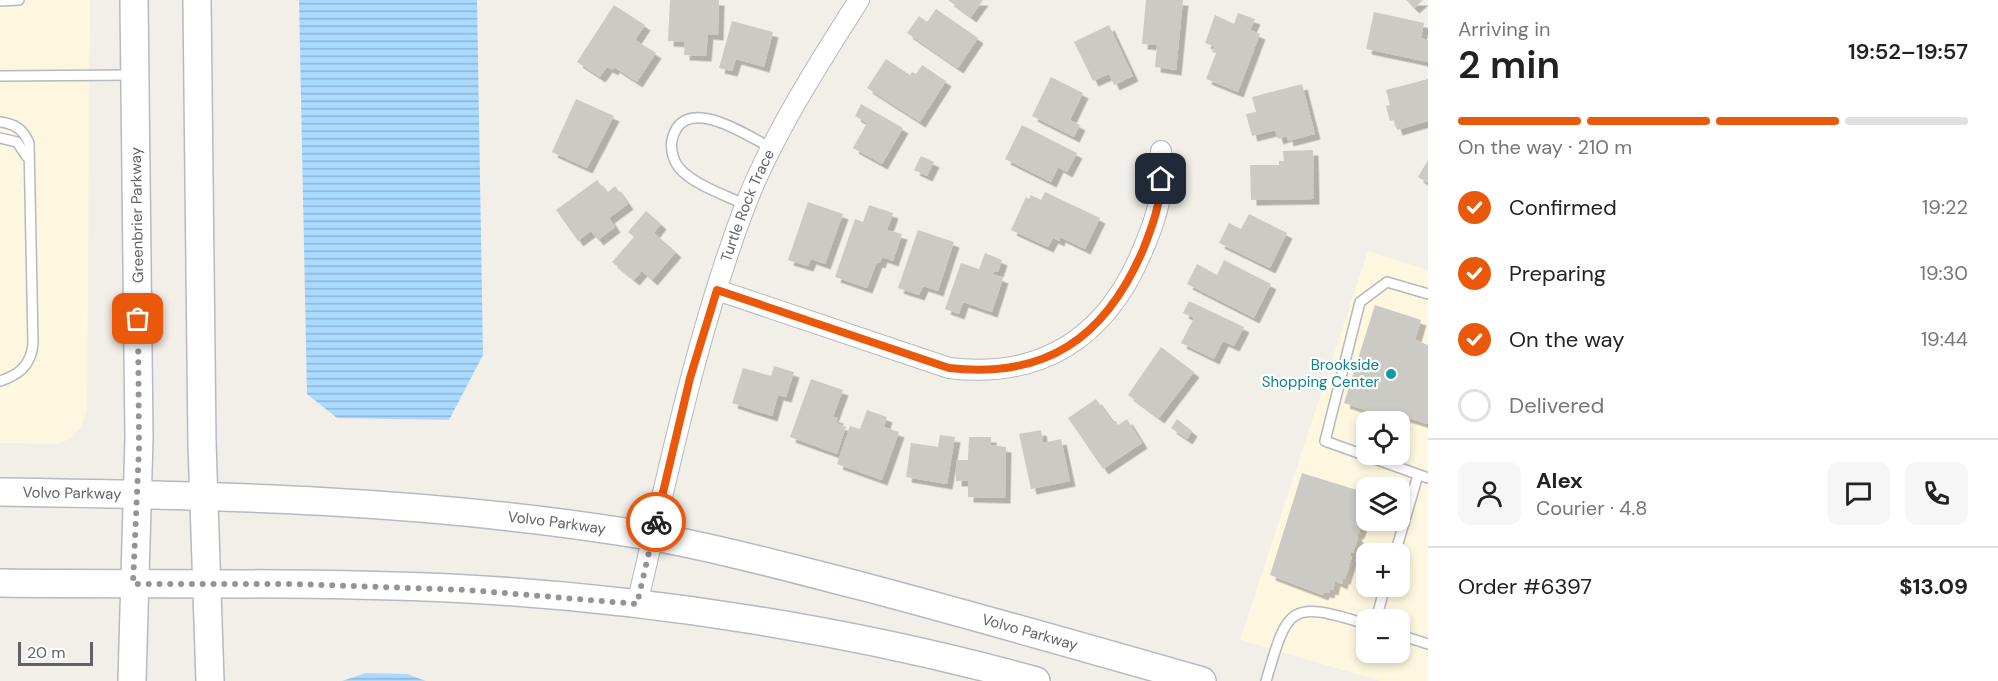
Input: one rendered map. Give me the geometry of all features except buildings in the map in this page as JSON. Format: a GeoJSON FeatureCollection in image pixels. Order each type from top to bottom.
{"type":"FeatureCollection","features":[{"type":"Feature","properties":{"kind":"main road","name":"Greenbrier Parkway"},"geometry":{"type":"LineString","coordinates":[[132,681],[139,438],[134,0]]}},
{"type":"Feature","properties":{"kind":"main road"},"geometry":{"type":"LineString","coordinates":[[197,0],[203,496],[210,681]]}},
{"type":"Feature","properties":{"kind":"main road","name":"Volvo Parkway"},"geometry":{"type":"LineString","coordinates":[[0,492],[203,496],[420,506],[567,523],[715,550],[881,591],[1202,681]]}},
{"type":"Feature","properties":{"kind":"main road"},"geometry":{"type":"LineString","coordinates":[[0,583],[207,584],[468,590],[637,604],[927,653],[1036,681]]}},
{"type":"Feature","properties":{"kind":"street","name":"Turtle Rock Trace"},"geometry":{"type":"LineString","coordinates":[[637,604],[690,378],[746,205],[773,149],[833,40],[859,0]]}},
{"type":"Feature","properties":{"kind":"street"},"geometry":{"type":"LineString","coordinates":[[717,290],[949,368],[977,371],[1023,366],[1076,342],[1120,297],[1153,225],[1161,188],[1161,151]]}},
{"type":"Feature","properties":{"kind":"lane"},"geometry":{"type":"LineString","coordinates":[[0,1],[19,0]]}},
{"type":"Feature","properties":{"kind":"lane"},"geometry":{"type":"LineString","coordinates":[[0,76],[135,75]]}},
{"type":"Feature","properties":{"kind":"lane"},"geometry":{"type":"LineString","coordinates":[[746,205],[680,169],[673,156],[671,144],[674,135],[683,122],[696,117],[719,121],[773,149]]}},
{"type":"Feature","properties":{"kind":"lane"},"geometry":{"type":"LineString","coordinates":[[0,122],[16,126],[25,134],[29,143],[32,352],[28,362],[16,375],[0,381]]}},
{"type":"Feature","properties":{"kind":"lane"},"geometry":{"type":"LineString","coordinates":[[0,138],[17,142],[23,148],[29,168]]}},
{"type":"Feature","properties":{"kind":"lane"},"geometry":{"type":"LineString","coordinates":[[1428,294],[1387,282],[1360,302],[1325,441],[1428,478]]}},
{"type":"Feature","properties":{"kind":"lane"},"geometry":{"type":"LineString","coordinates":[[1398,543],[1418,475]]}},
{"type":"Feature","properties":{"kind":"lane"},"geometry":{"type":"LineString","coordinates":[[1266,681],[1280,635],[1285,624],[1294,614],[1310,610],[1356,621]]}},
{"type":"Feature","properties":{"kind":"lane"},"geometry":{"type":"LineString","coordinates":[[1410,638],[1428,644]]}},
{"type":"Feature","properties":{"kind":"shaded area"},"geometry":{"type":"Polygon","coordinates":[[[0,0],[90,0],[87,410],[81,427],[71,438],[59,444],[0,443],[0,0]]]}},
{"type":"Feature","properties":{"kind":"shaded area"},"geometry":{"type":"Polygon","coordinates":[[[1368,251],[1428,270],[1428,681],[1381,681],[1240,640],[1368,251]]]}},
{"type":"Feature","properties":{"kind":"water"},"geometry":{"type":"Polygon","coordinates":[[[299,0],[477,0],[483,355],[449,420],[337,418],[307,394],[299,0]]]}},
{"type":"Feature","properties":{"kind":"water"},"geometry":{"type":"Polygon","coordinates":[[[366,673],[407,674],[426,681],[342,681],[366,673]]]}},
{"type":"Feature","properties":{"kind":"way so far"},"geometry":{"type":"LineString","coordinates":[[138,319],[139,448],[133,584],[294,584],[468,590],[637,604],[656,522]]}},
{"type":"Feature","properties":{"kind":"place","name":"Brookside Shopping Center"},"geometry":{"type":"Point","coordinates":[1391,374]}},
{"type":"Feature","properties":{"kind":"route"},"geometry":{"type":"LineString","coordinates":[[656,522],[690,378],[717,290],[949,368],[977,371],[1023,366],[1076,342],[1106,314],[1120,297],[1153,225],[1161,179]]}}]}
